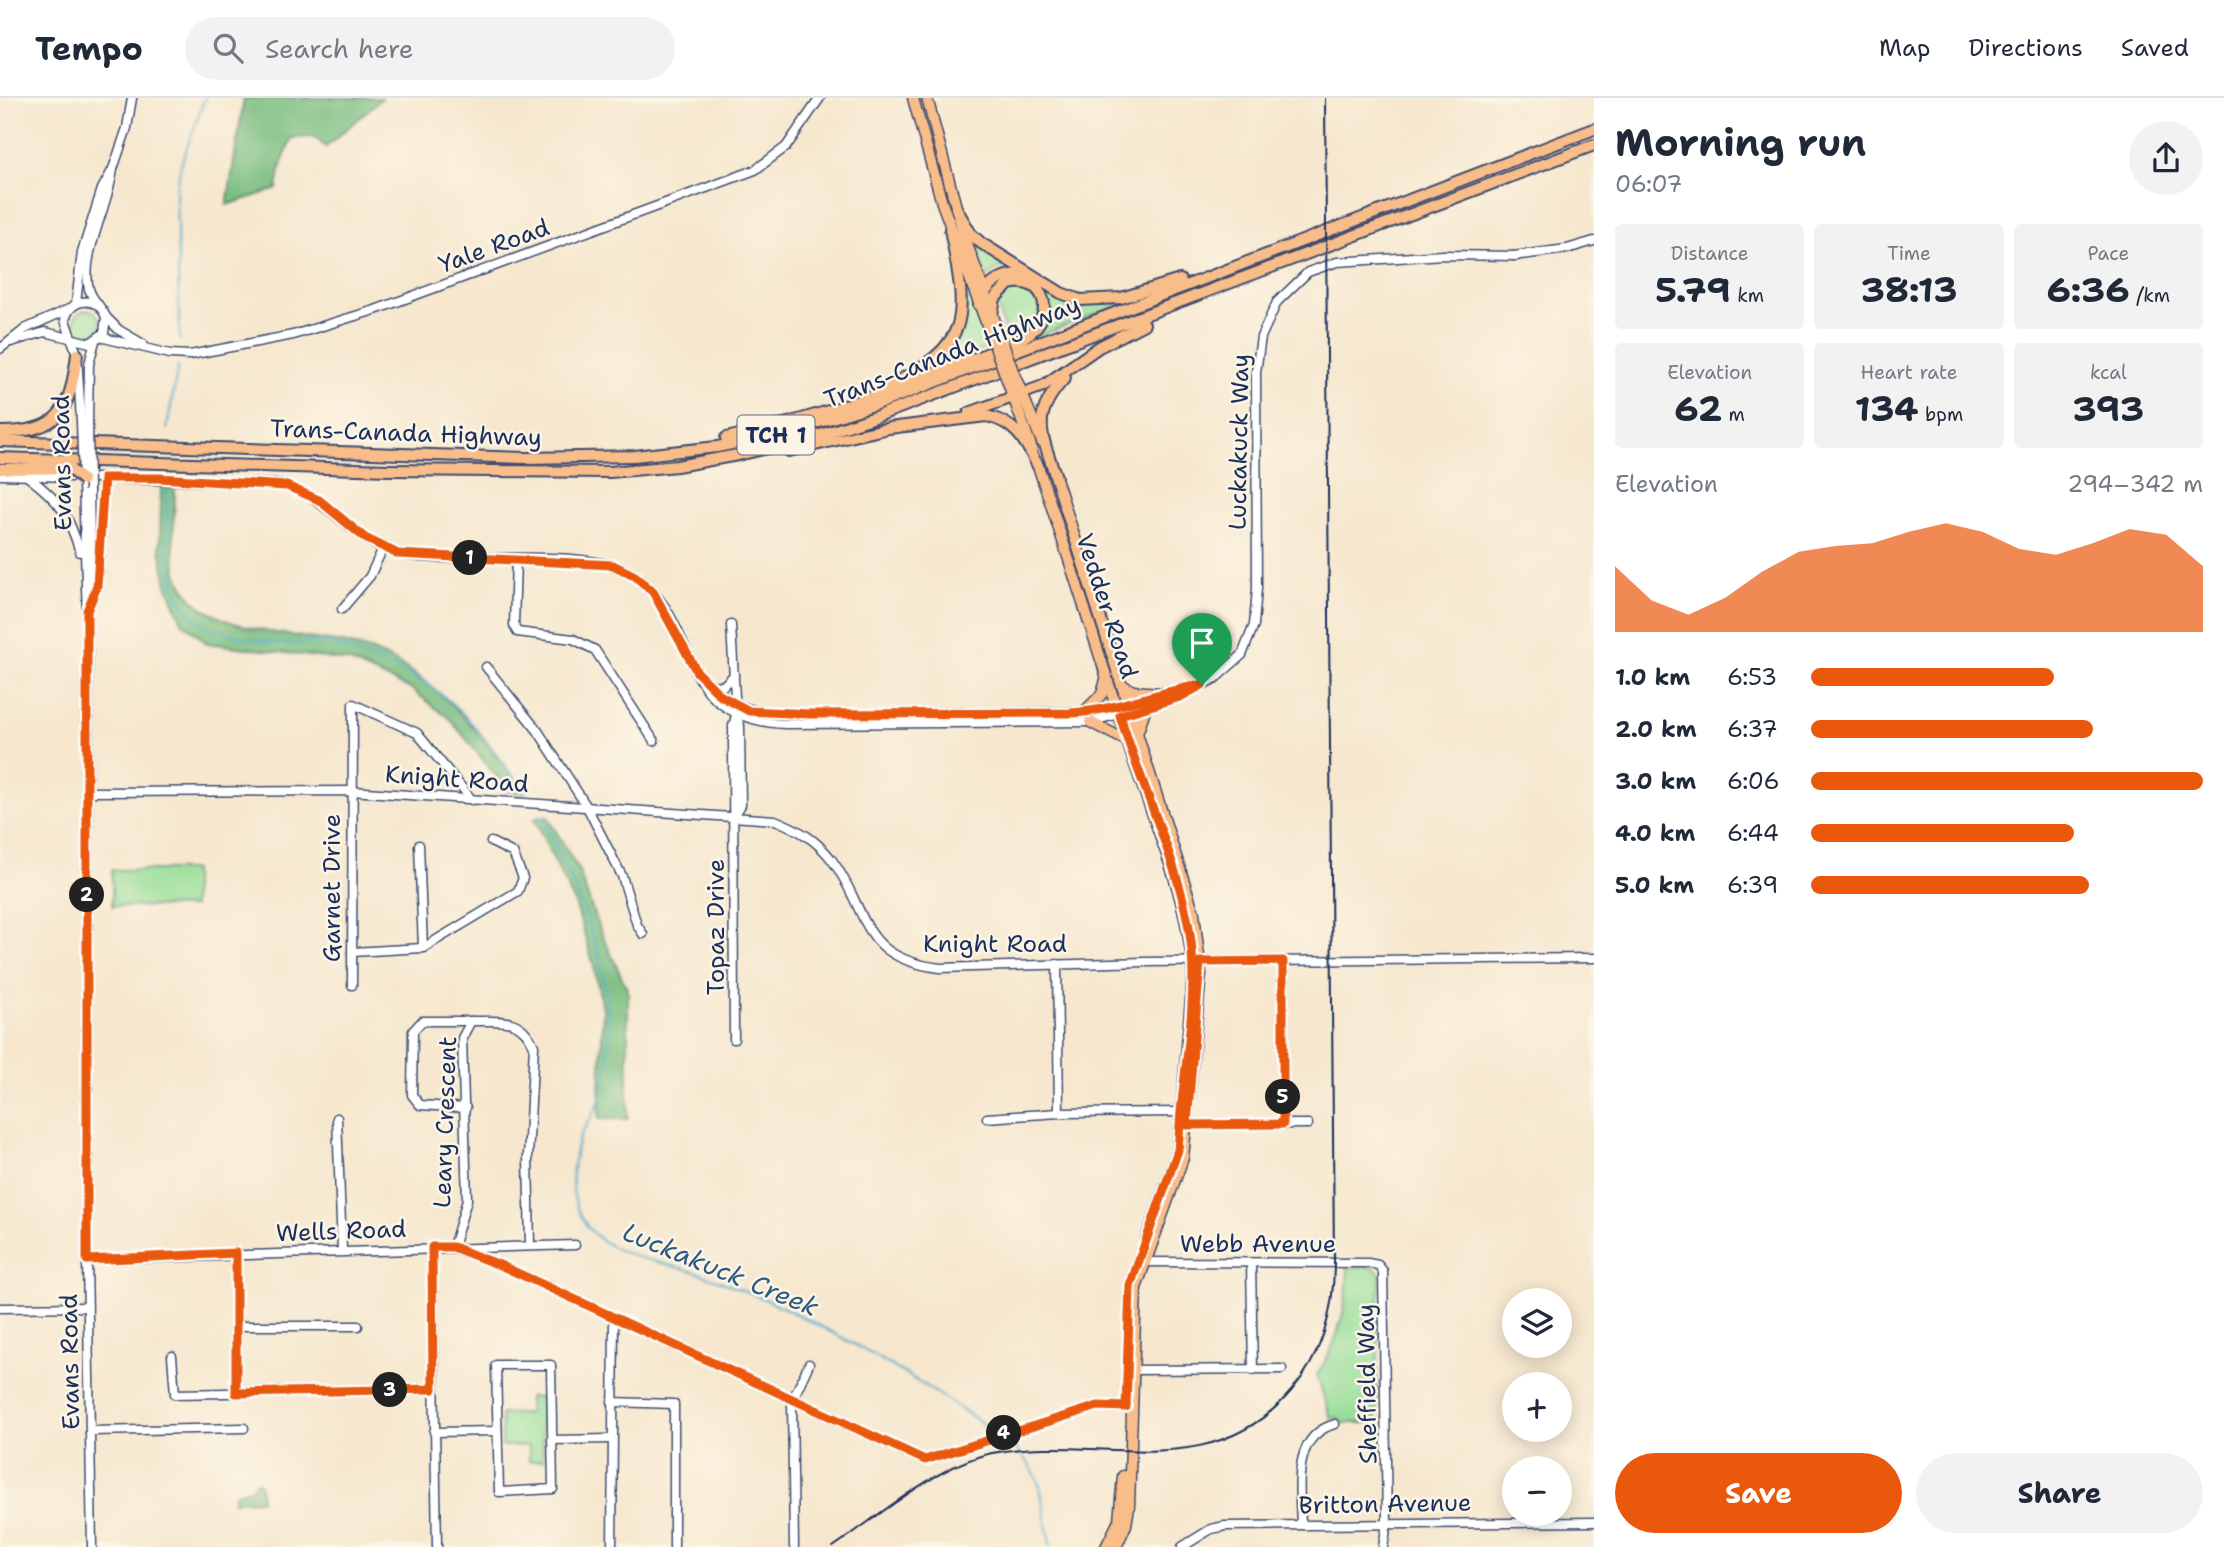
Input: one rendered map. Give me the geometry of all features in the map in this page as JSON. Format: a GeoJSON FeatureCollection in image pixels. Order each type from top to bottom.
{"type":"FeatureCollection","features":[{"type":"Feature","properties":{"kind":"highway","name":"Trans-Canada Highway"},"geometry":{"type":"LineString","coordinates":[[0,441],[526,458],[634,456],[717,447],[830,421],[1594,129]]}},
{"type":"Feature","properties":{"kind":"highway","name":"Trans-Canada Highway"},"geometry":{"type":"LineString","coordinates":[[0,458],[401,471],[610,472],[717,460],[822,435],[1246,278],[1594,145]]}},
{"type":"Feature","properties":{"kind":"highway"},"geometry":{"type":"LineString","coordinates":[[956,208],[971,234],[981,243],[1036,278],[1071,297],[1106,300],[1180,281],[1312,236]]}},
{"type":"Feature","properties":{"kind":"highway"},"geometry":{"type":"LineString","coordinates":[[856,402],[931,362],[957,331],[962,299],[950,229]]}},
{"type":"Feature","properties":{"kind":"highway"},"geometry":{"type":"LineString","coordinates":[[979,305],[984,291],[1007,275],[1036,278]]}},
{"type":"Feature","properties":{"kind":"highway"},"geometry":{"type":"LineString","coordinates":[[943,419],[1043,386],[1099,347],[1136,327],[1246,278]]}},
{"type":"Feature","properties":{"kind":"highway"},"geometry":{"type":"LineString","coordinates":[[634,456],[738,435],[912,384],[1035,330],[1044,317],[1044,301],[1038,291],[1028,284],[1009,284],[995,298],[992,314]]}},
{"type":"Feature","properties":{"kind":"highway"},"geometry":{"type":"LineString","coordinates":[[0,432],[34,430],[55,419],[68,400],[76,354]]}},
{"type":"Feature","properties":{"kind":"highway"},"geometry":{"type":"LineString","coordinates":[[1056,477],[1041,432],[1042,411],[1049,396],[1078,363]]}},
{"type":"Feature","properties":{"kind":"highway"},"geometry":{"type":"LineString","coordinates":[[610,472],[716,466],[889,428],[943,419],[986,416],[1001,419],[1022,436],[1039,468]]}},
{"type":"Feature","properties":{"kind":"highway"},"geometry":{"type":"LineString","coordinates":[[0,469],[85,478]]}},
{"type":"Feature","properties":{"kind":"main road","name":"Vedder Road"},"geometry":{"type":"LineString","coordinates":[[913,98],[950,229],[979,305],[997,339],[1018,396],[1056,477],[1122,685],[1123,709]]}},
{"type":"Feature","properties":{"kind":"main road","name":"Vedder Road"},"geometry":{"type":"LineString","coordinates":[[927,98],[956,208],[992,314],[997,339]]}},
{"type":"Feature","properties":{"kind":"main road","name":"Vedder Road"},"geometry":{"type":"LineString","coordinates":[[1018,396],[1107,676],[1123,709],[1185,913],[1196,962],[1183,1125],[1178,1150],[1129,1296],[1129,1507],[1126,1525],[1116,1547]]}},
{"type":"Feature","properties":{"kind":"main road"},"geometry":{"type":"LineString","coordinates":[[1084,712],[1102,694],[1107,676]]}},
{"type":"Feature","properties":{"kind":"main road"},"geometry":{"type":"LineString","coordinates":[[1122,685],[1133,691],[1161,693]]}},
{"type":"Feature","properties":{"kind":"main road"},"geometry":{"type":"LineString","coordinates":[[1090,722],[1132,738],[1146,707]]}},
{"type":"Feature","properties":{"kind":"main road","name":"Vedder Road"},"geometry":{"type":"LineString","coordinates":[[1106,1547],[1119,1521],[1136,1288],[1141,1263]]}},
{"type":"Feature","properties":{"kind":"street"},"geometry":{"type":"LineString","coordinates":[[71,337],[65,326],[73,306],[82,252],[102,190],[113,169],[127,128],[132,98]]}},
{"type":"Feature","properties":{"kind":"street","name":"Yale Road"},"geometry":{"type":"LineString","coordinates":[[98,339],[146,346],[170,354],[206,353],[293,335],[375,310],[755,170],[786,147],[820,98]]}},
{"type":"Feature","properties":{"kind":"street"},"geometry":{"type":"LineString","coordinates":[[10,342],[45,332],[71,337],[84,343],[98,339],[106,328],[106,317],[89,289],[88,266],[110,192],[113,169]]}},
{"type":"Feature","properties":{"kind":"street","name":"Luckakuck Way"},"geometry":{"type":"LineString","coordinates":[[697,672],[735,710],[766,713],[1084,712],[1146,707],[1180,697],[1231,668],[1250,640],[1254,625],[1257,588],[1256,372],[1261,337],[1268,317],[1283,294],[1308,272],[1337,262],[1384,258],[1443,261],[1517,256],[1567,249],[1594,241]]}},
{"type":"Feature","properties":{"kind":"street"},"geometry":{"type":"LineString","coordinates":[[0,349],[32,325],[73,306],[87,301],[98,305]]}},
{"type":"Feature","properties":{"kind":"street","name":"Yale Road"},"geometry":{"type":"LineString","coordinates":[[106,317],[119,330],[146,346]]}},
{"type":"Feature","properties":{"kind":"street","name":"Evans Road"},"geometry":{"type":"LineString","coordinates":[[71,337],[76,354],[84,421],[90,579],[86,589]]}},
{"type":"Feature","properties":{"kind":"street","name":"Evans Road"},"geometry":{"type":"LineString","coordinates":[[84,421],[89,364],[98,339]]}},
{"type":"Feature","properties":{"kind":"street","name":"Luckakuck Way"},"geometry":{"type":"LineString","coordinates":[[0,475],[159,478],[287,486],[319,500],[383,548],[419,556],[598,562],[627,570],[645,583],[659,600],[709,695],[749,720],[785,724],[1090,722],[1161,693],[1202,685]]}},
{"type":"Feature","properties":{"kind":"street"},"geometry":{"type":"LineString","coordinates":[[27,476],[51,494],[73,525],[83,562]]}},
{"type":"Feature","properties":{"kind":"street"},"geometry":{"type":"LineString","coordinates":[[51,494],[54,477]]}},
{"type":"Feature","properties":{"kind":"street"},"geometry":{"type":"LineString","coordinates":[[85,478],[97,586],[87,611]]}},
{"type":"Feature","properties":{"kind":"street","name":"Evans Road"},"geometry":{"type":"LineString","coordinates":[[85,478],[83,562],[87,611],[88,792],[87,1307],[92,1547]]}},
{"type":"Feature","properties":{"kind":"street"},"geometry":{"type":"LineString","coordinates":[[342,609],[370,576],[383,548]]}},
{"type":"Feature","properties":{"kind":"street"},"geometry":{"type":"LineString","coordinates":[[516,559],[514,625],[517,632],[581,641],[595,650],[654,741]]}},
{"type":"Feature","properties":{"kind":"street","name":"Topaz Drive"},"geometry":{"type":"LineString","coordinates":[[731,625],[735,710],[733,804],[736,815],[734,1039]]}},
{"type":"Feature","properties":{"kind":"street"},"geometry":{"type":"LineString","coordinates":[[486,667],[546,742],[587,807],[622,876],[637,925],[643,934]]}},
{"type":"Feature","properties":{"kind":"street"},"geometry":{"type":"LineString","coordinates":[[710,685],[723,686],[734,675]]}},
{"type":"Feature","properties":{"kind":"street","name":"Garnet Drive"},"geometry":{"type":"LineString","coordinates":[[352,985],[353,704],[417,733],[471,800]]}},
{"type":"Feature","properties":{"kind":"street","name":"Knight Road"},"geometry":{"type":"LineString","coordinates":[[88,792],[351,791],[736,815],[775,820],[812,839],[840,873],[862,921],[879,943],[908,962],[940,968],[1057,964],[1594,958]]}},
{"type":"Feature","properties":{"kind":"street"},"geometry":{"type":"LineString","coordinates":[[352,952],[423,948],[519,891],[523,878],[513,853],[491,842]]}},
{"type":"Feature","properties":{"kind":"street"},"geometry":{"type":"LineString","coordinates":[[419,845],[423,948]]}},
{"type":"Feature","properties":{"kind":"street"},"geometry":{"type":"LineString","coordinates":[[1283,961],[1283,1124]]}},
{"type":"Feature","properties":{"kind":"street"},"geometry":{"type":"LineString","coordinates":[[1057,964],[1059,1113]]}},
{"type":"Feature","properties":{"kind":"street"},"geometry":{"type":"LineString","coordinates":[[466,1108],[420,1105],[415,1101],[412,1095],[413,1031],[422,1021],[471,1021]]}},
{"type":"Feature","properties":{"kind":"street","name":"Leary Crescent"},"geometry":{"type":"LineString","coordinates":[[453,1247],[467,1200],[463,1038],[471,1021],[516,1022],[527,1032],[534,1046],[528,1157],[530,1245]]}},
{"type":"Feature","properties":{"kind":"street"},"geometry":{"type":"LineString","coordinates":[[987,1118],[1059,1113],[1184,1112]]}},
{"type":"Feature","properties":{"kind":"street"},"geometry":{"type":"LineString","coordinates":[[337,1118],[341,1250]]}},
{"type":"Feature","properties":{"kind":"street"},"geometry":{"type":"LineString","coordinates":[[1183,1125],[1308,1124]]}},
{"type":"Feature","properties":{"kind":"street"},"geometry":{"type":"LineString","coordinates":[[453,1247],[575,1245]]}},
{"type":"Feature","properties":{"kind":"street"},"geometry":{"type":"LineString","coordinates":[[432,1247],[437,1547]]}},
{"type":"Feature","properties":{"kind":"street","name":"Wells Road"},"geometry":{"type":"LineString","coordinates":[[87,1260],[453,1247],[502,1266],[925,1460],[1098,1406],[1129,1408]]}},
{"type":"Feature","properties":{"kind":"street"},"geometry":{"type":"LineString","coordinates":[[236,1253],[236,1393]]}},
{"type":"Feature","properties":{"kind":"street","name":"Webb Avenue"},"geometry":{"type":"LineString","coordinates":[[1141,1263],[1378,1265]]}},
{"type":"Feature","properties":{"kind":"street"},"geometry":{"type":"LineString","coordinates":[[1251,1263],[1253,1370]]}},
{"type":"Feature","properties":{"kind":"street","name":"Sheffield Way"},"geometry":{"type":"LineString","coordinates":[[1378,1265],[1385,1280],[1387,1523],[1383,1547]]}},
{"type":"Feature","properties":{"kind":"street"},"geometry":{"type":"LineString","coordinates":[[0,1308],[87,1307]]}},
{"type":"Feature","properties":{"kind":"street"},"geometry":{"type":"LineString","coordinates":[[611,1547],[614,1319]]}},
{"type":"Feature","properties":{"kind":"street"},"geometry":{"type":"LineString","coordinates":[[237,1326],[358,1326]]}},
{"type":"Feature","properties":{"kind":"street"},"geometry":{"type":"LineString","coordinates":[[172,1356],[175,1394],[433,1389]]}},
{"type":"Feature","properties":{"kind":"street"},"geometry":{"type":"LineString","coordinates":[[794,1547],[792,1401],[810,1364]]}},
{"type":"Feature","properties":{"kind":"street"},"geometry":{"type":"LineString","coordinates":[[496,1365],[551,1365],[553,1489],[499,1492],[497,1431],[496,1365]]}},
{"type":"Feature","properties":{"kind":"street"},"geometry":{"type":"LineString","coordinates":[[1132,1370],[1282,1370]]}},
{"type":"Feature","properties":{"kind":"street"},"geometry":{"type":"LineString","coordinates":[[612,1402],[674,1404],[674,1547]]}},
{"type":"Feature","properties":{"kind":"street"},"geometry":{"type":"LineString","coordinates":[[1301,1524],[1303,1452],[1312,1436],[1335,1424]]}},
{"type":"Feature","properties":{"kind":"street"},"geometry":{"type":"LineString","coordinates":[[91,1431],[244,1428]]}},
{"type":"Feature","properties":{"kind":"street"},"geometry":{"type":"LineString","coordinates":[[434,1432],[497,1431]]}},
{"type":"Feature","properties":{"kind":"street"},"geometry":{"type":"LineString","coordinates":[[552,1440],[611,1438]]}},
{"type":"Feature","properties":{"kind":"street","name":"Britton Avenue"},"geometry":{"type":"LineString","coordinates":[[1182,1547],[1200,1534],[1225,1526],[1594,1522]]}},
{"type":"Feature","properties":{"kind":"green space"},"geometry":{"type":"Polygon","coordinates":[[[244,98],[382,98],[326,147],[314,137],[292,138],[281,165],[277,189],[227,205],[244,98]]]}},
{"type":"Feature","properties":{"kind":"green space"},"geometry":{"type":"Polygon","coordinates":[[[974,242],[1015,267],[998,269],[986,278],[974,242]]]}},
{"type":"Feature","properties":{"kind":"green space"},"geometry":{"type":"Polygon","coordinates":[[[1040,285],[1060,295],[1134,299],[1018,344],[1042,325],[1040,285]]]}},
{"type":"Feature","properties":{"kind":"green space"},"geometry":{"type":"Polygon","coordinates":[[[1016,286],[1033,294],[1040,312],[1031,325],[1007,339],[997,305],[1005,290],[1016,286]]]}},
{"type":"Feature","properties":{"kind":"green space"},"geometry":{"type":"Polygon","coordinates":[[[967,290],[988,347],[909,383],[934,365],[953,344],[967,290]]]}},
{"type":"Feature","properties":{"kind":"green space"},"geometry":{"type":"Polygon","coordinates":[[[87,310],[96,314],[100,323],[96,332],[87,336],[78,332],[74,323],[78,314],[87,310]]]}},
{"type":"Feature","properties":{"kind":"green space"},"geometry":{"type":"Polygon","coordinates":[[[161,486],[175,488],[176,569],[192,599],[213,614],[238,624],[352,645],[398,663],[420,677],[459,712],[494,752],[524,793],[509,792],[450,719],[411,689],[348,661],[207,643],[182,622],[167,585],[160,549],[161,486]]]}},
{"type":"Feature","properties":{"kind":"green space"},"geometry":{"type":"Polygon","coordinates":[[[547,816],[579,871],[598,926],[628,991],[628,1119],[599,1119],[603,1009],[575,903],[534,819],[547,816]]]}},
{"type":"Feature","properties":{"kind":"green space"},"geometry":{"type":"Polygon","coordinates":[[[112,870],[193,870],[193,907],[112,906],[112,870]]]}},
{"type":"Feature","properties":{"kind":"green space"},"geometry":{"type":"Polygon","coordinates":[[[1348,1267],[1373,1267],[1380,1273],[1376,1423],[1343,1423],[1336,1417],[1331,1419],[1317,1375],[1331,1350],[1340,1324],[1348,1267]]]}},
{"type":"Feature","properties":{"kind":"green space"},"geometry":{"type":"Polygon","coordinates":[[[529,1397],[541,1397],[543,1460],[529,1461],[529,1446],[502,1446],[501,1414],[529,1413],[529,1397]]]}},
{"type":"Feature","properties":{"kind":"green space"},"geometry":{"type":"Polygon","coordinates":[[[256,1481],[260,1483],[261,1500],[234,1501],[234,1494],[252,1488],[256,1481]]]}},
{"type":"Feature","properties":{"kind":"waterway","name":"Luckakuck Creek"},"geometry":{"type":"LineString","coordinates":[[180,340],[176,190],[181,164],[205,98]]}},
{"type":"Feature","properties":{"kind":"waterway","name":"Luckakuck Creek"},"geometry":{"type":"LineString","coordinates":[[167,429],[178,366]]}},
{"type":"Feature","properties":{"kind":"waterway","name":"Luckakuck Creek"},"geometry":{"type":"LineString","coordinates":[[167,489],[170,569],[180,599],[196,619],[219,630],[246,638],[283,644],[311,642],[343,648],[410,675],[445,697],[460,711],[488,742],[525,792]]}},
{"type":"Feature","properties":{"kind":"waterway","name":"Luckakuck Creek"},"geometry":{"type":"LineString","coordinates":[[540,814],[586,917],[607,999],[609,1038],[605,1081],[595,1111],[579,1139],[573,1164],[575,1200],[585,1223],[593,1233],[616,1249],[711,1278],[763,1299],[840,1336],[894,1367],[998,1434]]}},
{"type":"Feature","properties":{"kind":"waterway","name":"Luckakuck Creek"},"geometry":{"type":"LineString","coordinates":[[1005,1439],[1020,1453],[1036,1478],[1051,1547]]}},
{"type":"Feature","properties":{"kind":"railway"},"geometry":{"type":"LineString","coordinates":[[833,1547],[950,1468],[992,1453],[1032,1448],[1150,1451],[1188,1448],[1225,1439],[1260,1420],[1292,1390],[1312,1362],[1325,1331],[1332,1298],[1334,1263],[1325,98]]}},
{"type":"Feature","properties":{"kind":"route"},"geometry":{"type":"LineString","coordinates":[[1202,685],[1098,710],[1071,713],[810,714],[749,711],[721,696],[697,672],[662,603],[645,583],[627,570],[598,562],[398,554],[365,538],[319,500],[287,486],[159,478],[104,478],[97,586],[87,611],[87,1260],[236,1253],[236,1393],[433,1389],[432,1247],[453,1247],[502,1266],[925,1460],[998,1435],[1098,1406],[1126,1407],[1130,1286],[1178,1150],[1181,1112],[1188,1112],[1200,962],[1283,961],[1283,1124],[1187,1125],[1188,1112],[1181,1112],[1193,975],[1192,951],[1185,913],[1120,715],[1180,697],[1202,685]]}}]}
